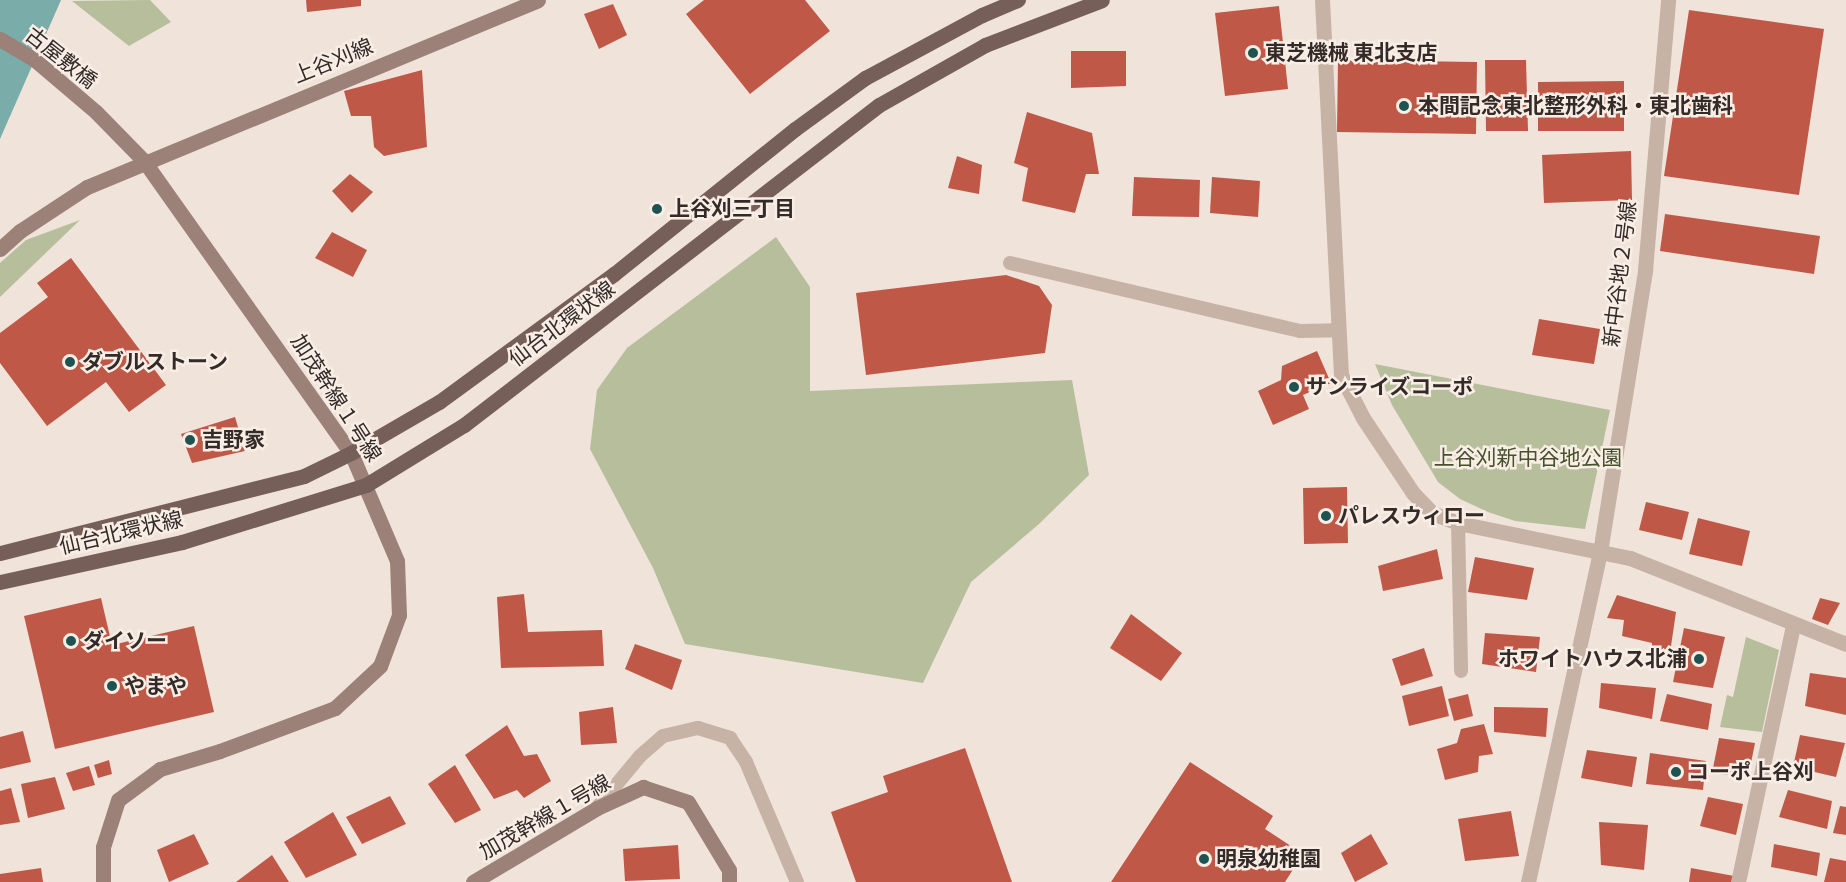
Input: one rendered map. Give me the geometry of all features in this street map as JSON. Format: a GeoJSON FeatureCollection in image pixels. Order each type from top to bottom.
{"type":"FeatureCollection","features":[{"type":"Feature","properties":{"kind":"main road","name":"仙台北環状線"},"geometry":{"type":"LineString","coordinates":[[0,553],[304,476],[351,453],[439,402],[605,281],[795,129],[865,78],[982,15],[1018,0]]}},
{"type":"Feature","properties":{"kind":"main road","name":"仙台北環状線"},"geometry":{"type":"LineString","coordinates":[[0,582],[182,542],[366,485],[464,425],[879,105],[985,45],[1102,0]]}},
{"type":"Feature","properties":{"kind":"street","name":"上谷刈線"},"geometry":{"type":"LineString","coordinates":[[0,249],[20,231],[87,187],[144,161],[538,0]]}},
{"type":"Feature","properties":{"kind":"street"},"geometry":{"type":"LineString","coordinates":[[1322,0],[1341,375],[1391,465],[1432,513],[1458,523],[1630,558],[1793,625],[1846,644]]}},
{"type":"Feature","properties":{"kind":"street","name":"新中谷地２号線"},"geometry":{"type":"LineString","coordinates":[[1528,882],[1600,552],[1645,270],[1668,0]]}},
{"type":"Feature","properties":{"kind":"street","name":"古屋敷橋"},"geometry":{"type":"LineString","coordinates":[[0,39],[35,60],[96,112],[144,161]]}},
{"type":"Feature","properties":{"kind":"street","name":"加茂幹線１号線"},"geometry":{"type":"LineString","coordinates":[[103,882],[103,847],[118,800],[160,769],[220,751],[335,708],[380,666],[399,615],[397,561],[351,453],[144,161]]}},
{"type":"Feature","properties":{"kind":"street"},"geometry":{"type":"LineString","coordinates":[[1738,882],[1793,625]]}},
{"type":"Feature","properties":{"kind":"street","name":"加茂幹線１号線"},"geometry":{"type":"LineString","coordinates":[[473,882],[597,808],[643,787],[688,802],[729,870],[729,882]]}},
{"type":"Feature","properties":{"kind":"lane"},"geometry":{"type":"LineString","coordinates":[[1010,263],[1300,331],[1339,330]]}},
{"type":"Feature","properties":{"kind":"lane"},"geometry":{"type":"LineString","coordinates":[[1458,523],[1461,671]]}},
{"type":"Feature","properties":{"kind":"lane"},"geometry":{"type":"LineString","coordinates":[[597,808],[640,756],[663,736],[698,728],[730,738],[746,762],[797,882]]}},
{"type":"Feature","properties":{"kind":"green space"},"geometry":{"type":"Polygon","coordinates":[[[150,0],[171,22],[129,46],[72,1],[150,0]]]}},
{"type":"Feature","properties":{"kind":"green space"},"geometry":{"type":"Polygon","coordinates":[[[80,220],[0,297],[0,263],[26,240],[80,220]]]}},
{"type":"Feature","properties":{"kind":"green space"},"geometry":{"type":"Polygon","coordinates":[[[776,237],[810,287],[810,391],[1072,380],[1089,475],[1039,524],[971,582],[923,683],[685,644],[653,568],[590,449],[597,390],[627,348],[776,237]]]}},
{"type":"Feature","properties":{"kind":"green space","name":"上谷刈新中谷地公園"},"geometry":{"type":"Polygon","coordinates":[[[1375,364],[1610,410],[1585,529],[1515,521],[1460,499],[1438,482],[1392,405],[1375,364]]]}},
{"type":"Feature","properties":{"kind":"green space"},"geometry":{"type":"Polygon","coordinates":[[[1746,637],[1779,650],[1762,732],[1720,727],[1727,695],[1733,697],[1746,637]]]}},
{"type":"Feature","properties":{"kind":"water"},"geometry":{"type":"Polygon","coordinates":[[[0,0],[61,0],[0,139],[0,0]]]}},
{"type":"Feature","properties":{"kind":"building"},"geometry":{"type":"Polygon","coordinates":[[[306,0],[361,0],[361,6],[307,12],[306,0]]]}},
{"type":"Feature","properties":{"kind":"building"},"geometry":{"type":"Polygon","coordinates":[[[704,0],[805,0],[830,31],[750,94],[686,14],[704,0]]]}},
{"type":"Feature","properties":{"kind":"building"},"geometry":{"type":"Polygon","coordinates":[[[613,4],[627,35],[599,49],[584,14],[613,4]]]}},
{"type":"Feature","properties":{"kind":"building"},"geometry":{"type":"Polygon","coordinates":[[[1279,6],[1288,89],[1225,96],[1215,13],[1279,6]]]}},
{"type":"Feature","properties":{"kind":"building"},"geometry":{"type":"Polygon","coordinates":[[[1689,10],[1824,29],[1799,195],[1664,176],[1689,10]]]}},
{"type":"Feature","properties":{"kind":"building"},"geometry":{"type":"Polygon","coordinates":[[[1071,51],[1126,51],[1126,86],[1071,88],[1071,51]]]}},
{"type":"Feature","properties":{"kind":"building"},"geometry":{"type":"Polygon","coordinates":[[[1338,60],[1477,62],[1476,134],[1337,132],[1338,60]]]}},
{"type":"Feature","properties":{"kind":"building"},"geometry":{"type":"Polygon","coordinates":[[[1485,60],[1526,60],[1528,131],[1486,131],[1485,60]]]}},
{"type":"Feature","properties":{"kind":"building"},"geometry":{"type":"Polygon","coordinates":[[[422,70],[427,147],[384,156],[374,147],[371,116],[351,116],[344,91],[422,70]]]}},
{"type":"Feature","properties":{"kind":"building"},"geometry":{"type":"Polygon","coordinates":[[[1624,81],[1624,131],[1538,131],[1538,82],[1624,81]]]}},
{"type":"Feature","properties":{"kind":"building"},"geometry":{"type":"Polygon","coordinates":[[[1027,112],[1092,133],[1099,174],[1086,174],[1075,213],[1022,201],[1028,168],[1014,163],[1027,112]]]}},
{"type":"Feature","properties":{"kind":"building"},"geometry":{"type":"Polygon","coordinates":[[[1631,151],[1632,200],[1544,203],[1542,155],[1631,151]]]}},
{"type":"Feature","properties":{"kind":"building"},"geometry":{"type":"Polygon","coordinates":[[[957,156],[982,165],[979,194],[948,188],[957,156]]]}},
{"type":"Feature","properties":{"kind":"building"},"geometry":{"type":"Polygon","coordinates":[[[350,174],[373,192],[352,213],[332,191],[350,174]]]}},
{"type":"Feature","properties":{"kind":"building"},"geometry":{"type":"Polygon","coordinates":[[[1134,177],[1200,180],[1199,217],[1132,216],[1134,177]]]}},
{"type":"Feature","properties":{"kind":"building"},"geometry":{"type":"Polygon","coordinates":[[[1212,177],[1260,181],[1258,217],[1210,213],[1212,177]]]}},
{"type":"Feature","properties":{"kind":"building"},"geometry":{"type":"Polygon","coordinates":[[[1665,214],[1820,236],[1814,274],[1660,251],[1665,214]]]}},
{"type":"Feature","properties":{"kind":"building"},"geometry":{"type":"Polygon","coordinates":[[[332,232],[367,250],[353,277],[315,258],[332,232]]]}},
{"type":"Feature","properties":{"kind":"building"},"geometry":{"type":"Polygon","coordinates":[[[71,258],[166,385],[129,412],[106,382],[47,426],[0,363],[0,333],[48,297],[37,283],[71,258]]]}},
{"type":"Feature","properties":{"kind":"building"},"geometry":{"type":"Polygon","coordinates":[[[1006,275],[1039,286],[1052,305],[1045,353],[866,375],[856,293],[1006,275]]]}},
{"type":"Feature","properties":{"kind":"building"},"geometry":{"type":"Polygon","coordinates":[[[1539,319],[1600,329],[1594,364],[1532,355],[1539,319]]]}},
{"type":"Feature","properties":{"kind":"building","name":"サンライズコーポ"},"geometry":{"type":"Polygon","coordinates":[[[1317,351],[1331,383],[1303,395],[1309,409],[1273,425],[1258,391],[1281,380],[1282,366],[1317,351]]]}},
{"type":"Feature","properties":{"kind":"building"},"geometry":{"type":"Polygon","coordinates":[[[235,417],[245,451],[192,463],[181,434],[235,417]]]}},
{"type":"Feature","properties":{"kind":"building","name":"パレスウィロー"},"geometry":{"type":"Polygon","coordinates":[[[1347,487],[1348,543],[1304,544],[1303,488],[1347,487]]]}},
{"type":"Feature","properties":{"kind":"building"},"geometry":{"type":"Polygon","coordinates":[[[1646,502],[1689,512],[1682,540],[1639,530],[1646,502]]]}},
{"type":"Feature","properties":{"kind":"building"},"geometry":{"type":"Polygon","coordinates":[[[1698,518],[1750,531],[1742,566],[1689,554],[1698,518]]]}},
{"type":"Feature","properties":{"kind":"building"},"geometry":{"type":"Polygon","coordinates":[[[1437,549],[1443,579],[1383,591],[1378,566],[1437,549]]]}},
{"type":"Feature","properties":{"kind":"building"},"geometry":{"type":"Polygon","coordinates":[[[1475,557],[1534,568],[1527,600],[1468,592],[1475,557]]]}},
{"type":"Feature","properties":{"kind":"building"},"geometry":{"type":"Polygon","coordinates":[[[524,594],[528,632],[602,630],[604,666],[501,668],[497,597],[524,594]]]}},
{"type":"Feature","properties":{"kind":"building"},"geometry":{"type":"Polygon","coordinates":[[[1617,595],[1676,612],[1670,653],[1652,652],[1652,643],[1622,636],[1624,620],[1607,618],[1617,595]]]}},
{"type":"Feature","properties":{"kind":"building"},"geometry":{"type":"Polygon","coordinates":[[[101,598],[112,645],[194,626],[214,712],[55,749],[24,616],[101,598]]]}},
{"type":"Feature","properties":{"kind":"building"},"geometry":{"type":"Polygon","coordinates":[[[1820,598],[1840,603],[1828,625],[1812,619],[1820,598]]]}},
{"type":"Feature","properties":{"kind":"building"},"geometry":{"type":"Polygon","coordinates":[[[1131,614],[1182,653],[1161,681],[1110,648],[1131,614]]]}},
{"type":"Feature","properties":{"kind":"building","name":"ホワイトハウス北浦"},"geometry":{"type":"Polygon","coordinates":[[[1684,628],[1725,637],[1713,688],[1673,682],[1684,628]]]}},
{"type":"Feature","properties":{"kind":"building"},"geometry":{"type":"Polygon","coordinates":[[[1485,633],[1540,637],[1536,672],[1482,664],[1485,633]]]}},
{"type":"Feature","properties":{"kind":"building"},"geometry":{"type":"Polygon","coordinates":[[[635,644],[682,660],[672,690],[625,669],[635,644]]]}},
{"type":"Feature","properties":{"kind":"building"},"geometry":{"type":"Polygon","coordinates":[[[1424,648],[1433,676],[1401,686],[1392,659],[1424,648]]]}},
{"type":"Feature","properties":{"kind":"building"},"geometry":{"type":"Polygon","coordinates":[[[1810,673],[1846,678],[1846,715],[1805,706],[1810,673]]]}},
{"type":"Feature","properties":{"kind":"building"},"geometry":{"type":"Polygon","coordinates":[[[1601,683],[1656,688],[1652,719],[1599,708],[1601,683]]]}},
{"type":"Feature","properties":{"kind":"building"},"geometry":{"type":"Polygon","coordinates":[[[1442,686],[1449,716],[1409,726],[1402,696],[1442,686]]]}},
{"type":"Feature","properties":{"kind":"building"},"geometry":{"type":"Polygon","coordinates":[[[1468,694],[1473,716],[1454,721],[1448,699],[1468,694]]]}},
{"type":"Feature","properties":{"kind":"building"},"geometry":{"type":"Polygon","coordinates":[[[1667,694],[1712,704],[1708,730],[1660,721],[1667,694]]]}},
{"type":"Feature","properties":{"kind":"building"},"geometry":{"type":"Polygon","coordinates":[[[613,707],[617,743],[581,745],[579,712],[613,707]]]}},
{"type":"Feature","properties":{"kind":"building"},"geometry":{"type":"Polygon","coordinates":[[[1494,707],[1548,708],[1546,737],[1494,732],[1494,707]]]}},
{"type":"Feature","properties":{"kind":"building"},"geometry":{"type":"Polygon","coordinates":[[[1484,724],[1493,754],[1479,756],[1478,772],[1445,780],[1437,749],[1457,743],[1461,729],[1484,724]]]}},
{"type":"Feature","properties":{"kind":"building"},"geometry":{"type":"Polygon","coordinates":[[[507,725],[524,756],[537,754],[551,781],[524,798],[517,790],[494,799],[465,755],[507,725]]]}},
{"type":"Feature","properties":{"kind":"building"},"geometry":{"type":"Polygon","coordinates":[[[23,731],[31,762],[0,769],[0,737],[23,731]]]}},
{"type":"Feature","properties":{"kind":"building"},"geometry":{"type":"Polygon","coordinates":[[[1800,735],[1845,743],[1836,777],[1793,767],[1800,735]]]}},
{"type":"Feature","properties":{"kind":"building"},"geometry":{"type":"Polygon","coordinates":[[[1719,738],[1755,743],[1748,778],[1712,773],[1719,738]]]}},
{"type":"Feature","properties":{"kind":"building"},"geometry":{"type":"Polygon","coordinates":[[[965,748],[1012,882],[856,882],[831,812],[888,792],[883,776],[965,748]]]}},
{"type":"Feature","properties":{"kind":"building"},"geometry":{"type":"Polygon","coordinates":[[[1587,750],[1637,757],[1632,787],[1581,778],[1587,750]]]}},
{"type":"Feature","properties":{"kind":"building","name":"コーポ上谷刈"},"geometry":{"type":"Polygon","coordinates":[[[1650,753],[1706,761],[1703,790],[1646,784],[1650,753]]]}},
{"type":"Feature","properties":{"kind":"building"},"geometry":{"type":"Polygon","coordinates":[[[109,760],[112,774],[98,778],[94,765],[109,760]]]}},
{"type":"Feature","properties":{"kind":"building"},"geometry":{"type":"Polygon","coordinates":[[[1190,762],[1273,816],[1265,829],[1303,854],[1285,882],[1111,882],[1190,762]]]}},
{"type":"Feature","properties":{"kind":"building"},"geometry":{"type":"Polygon","coordinates":[[[455,765],[481,810],[455,823],[428,784],[455,765]]]}},
{"type":"Feature","properties":{"kind":"building"},"geometry":{"type":"Polygon","coordinates":[[[89,766],[95,785],[73,791],[66,773],[89,766]]]}},
{"type":"Feature","properties":{"kind":"building"},"geometry":{"type":"Polygon","coordinates":[[[55,777],[65,809],[28,818],[21,784],[55,777]]]}},
{"type":"Feature","properties":{"kind":"building"},"geometry":{"type":"Polygon","coordinates":[[[11,788],[20,822],[0,825],[0,791],[11,788]]]}},
{"type":"Feature","properties":{"kind":"building"},"geometry":{"type":"Polygon","coordinates":[[[1788,790],[1832,801],[1827,829],[1779,817],[1788,790]]]}},
{"type":"Feature","properties":{"kind":"building"},"geometry":{"type":"Polygon","coordinates":[[[390,796],[406,824],[362,844],[346,817],[390,796]]]}},
{"type":"Feature","properties":{"kind":"building"},"geometry":{"type":"Polygon","coordinates":[[[1708,797],[1743,804],[1736,835],[1700,826],[1708,797]]]}},
{"type":"Feature","properties":{"kind":"building"},"geometry":{"type":"Polygon","coordinates":[[[1840,806],[1846,807],[1846,835],[1833,833],[1840,806]]]}},
{"type":"Feature","properties":{"kind":"building"},"geometry":{"type":"Polygon","coordinates":[[[1511,811],[1519,856],[1465,861],[1458,819],[1511,811]]]}},
{"type":"Feature","properties":{"kind":"building"},"geometry":{"type":"Polygon","coordinates":[[[333,812],[357,855],[306,878],[284,842],[333,812]]]}},
{"type":"Feature","properties":{"kind":"building"},"geometry":{"type":"Polygon","coordinates":[[[1599,822],[1648,825],[1644,870],[1601,865],[1599,822]]]}},
{"type":"Feature","properties":{"kind":"building"},"geometry":{"type":"Polygon","coordinates":[[[194,834],[209,864],[169,882],[157,850],[194,834]]]}},
{"type":"Feature","properties":{"kind":"building"},"geometry":{"type":"Polygon","coordinates":[[[1371,834],[1388,864],[1355,882],[1341,853],[1371,834]]]}},
{"type":"Feature","properties":{"kind":"building"},"geometry":{"type":"Polygon","coordinates":[[[1774,844],[1820,853],[1817,876],[1771,867],[1774,844]]]}},
{"type":"Feature","properties":{"kind":"building"},"geometry":{"type":"Polygon","coordinates":[[[678,845],[680,879],[625,881],[623,849],[678,845]]]}},
{"type":"Feature","properties":{"kind":"building"},"geometry":{"type":"Polygon","coordinates":[[[272,855],[289,882],[236,882],[272,855]]]}},
{"type":"Feature","properties":{"kind":"building"},"geometry":{"type":"Polygon","coordinates":[[[1830,858],[1846,861],[1846,882],[1824,882],[1830,858]]]}},
{"type":"Feature","properties":{"kind":"building"},"geometry":{"type":"Polygon","coordinates":[[[41,868],[43,882],[0,882],[0,874],[41,868]]]}},
{"type":"Feature","properties":{"kind":"building"},"geometry":{"type":"Polygon","coordinates":[[[1691,868],[1734,876],[1733,882],[1689,882],[1691,868]]]}},
{"type":"Feature","properties":{"kind":"place","name":"東芝機械 東北支店"},"geometry":{"type":"Point","coordinates":[1253,53]}},
{"type":"Feature","properties":{"kind":"place","name":"本間記念東北整形外科・東北歯科"},"geometry":{"type":"Point","coordinates":[1404,106]}},
{"type":"Feature","properties":{"kind":"place","name":"上谷刈三丁目"},"geometry":{"type":"Point","coordinates":[657,209]}},
{"type":"Feature","properties":{"kind":"place","name":"ダブルストーン"},"geometry":{"type":"Point","coordinates":[70,362]}},
{"type":"Feature","properties":{"kind":"place","name":"サンライズコーポ"},"geometry":{"type":"Point","coordinates":[1294,387]}},
{"type":"Feature","properties":{"kind":"place","name":"吉野家"},"geometry":{"type":"Point","coordinates":[190,440]}},
{"type":"Feature","properties":{"kind":"place","name":"パレスウィロー"},"geometry":{"type":"Point","coordinates":[1326,516]}},
{"type":"Feature","properties":{"kind":"place","name":"ダイソー"},"geometry":{"type":"Point","coordinates":[71,641]}},
{"type":"Feature","properties":{"kind":"place","name":"ホワイトハウス北浦"},"geometry":{"type":"Point","coordinates":[1699,659]}},
{"type":"Feature","properties":{"kind":"place","name":"やまや"},"geometry":{"type":"Point","coordinates":[112,686]}},
{"type":"Feature","properties":{"kind":"place","name":"コーポ上谷刈"},"geometry":{"type":"Point","coordinates":[1676,772]}},
{"type":"Feature","properties":{"kind":"place","name":"明泉幼稚園"},"geometry":{"type":"Point","coordinates":[1204,859]}}]}
